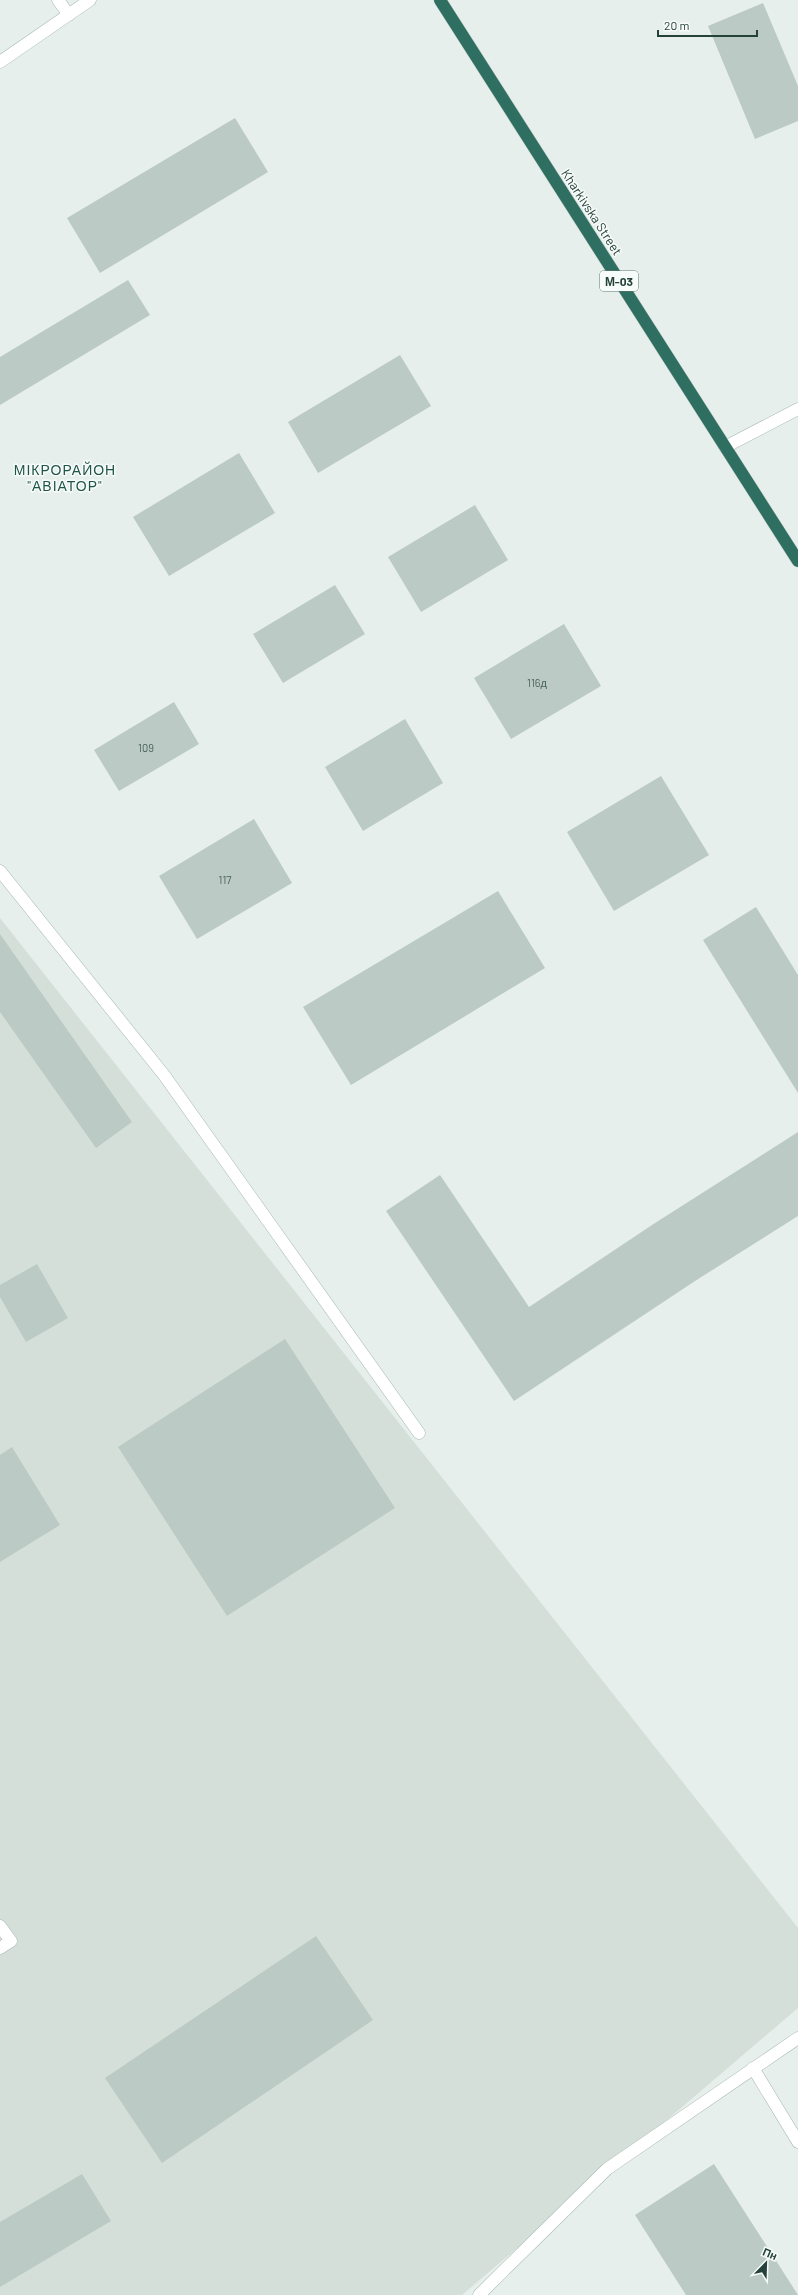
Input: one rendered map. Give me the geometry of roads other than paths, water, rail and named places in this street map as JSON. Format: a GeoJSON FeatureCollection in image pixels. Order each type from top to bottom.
{"type":"FeatureCollection","features":[{"type":"Feature","properties":{"kind":"highway","name":"Kharkivska Street"},"geometry":{"type":"LineString","coordinates":[[440,0],[798,561]]}},
{"type":"Feature","properties":{"kind":"street"},"geometry":{"type":"LineString","coordinates":[[58,0],[69,15]]}},
{"type":"Feature","properties":{"kind":"street"},"geometry":{"type":"LineString","coordinates":[[0,62],[90,0]]}},
{"type":"Feature","properties":{"kind":"street"},"geometry":{"type":"LineString","coordinates":[[725,447],[798,409]]}},
{"type":"Feature","properties":{"kind":"street"},"geometry":{"type":"LineString","coordinates":[[0,871],[164,1075],[418,1433]]}},
{"type":"Feature","properties":{"kind":"street"},"geometry":{"type":"LineString","coordinates":[[0,1926],[11,1941],[0,1948]]}},
{"type":"Feature","properties":{"kind":"street"},"geometry":{"type":"LineString","coordinates":[[479,2295],[607,2169],[798,2038]]}},
{"type":"Feature","properties":{"kind":"street"},"geometry":{"type":"LineString","coordinates":[[753,2068],[798,2142]]}},
{"type":"Feature","properties":{"kind":"district","name":"МІКРОРАЙОН \"АВІАТОР\""},"geometry":{"type":"Point","coordinates":[65,478]}}]}
